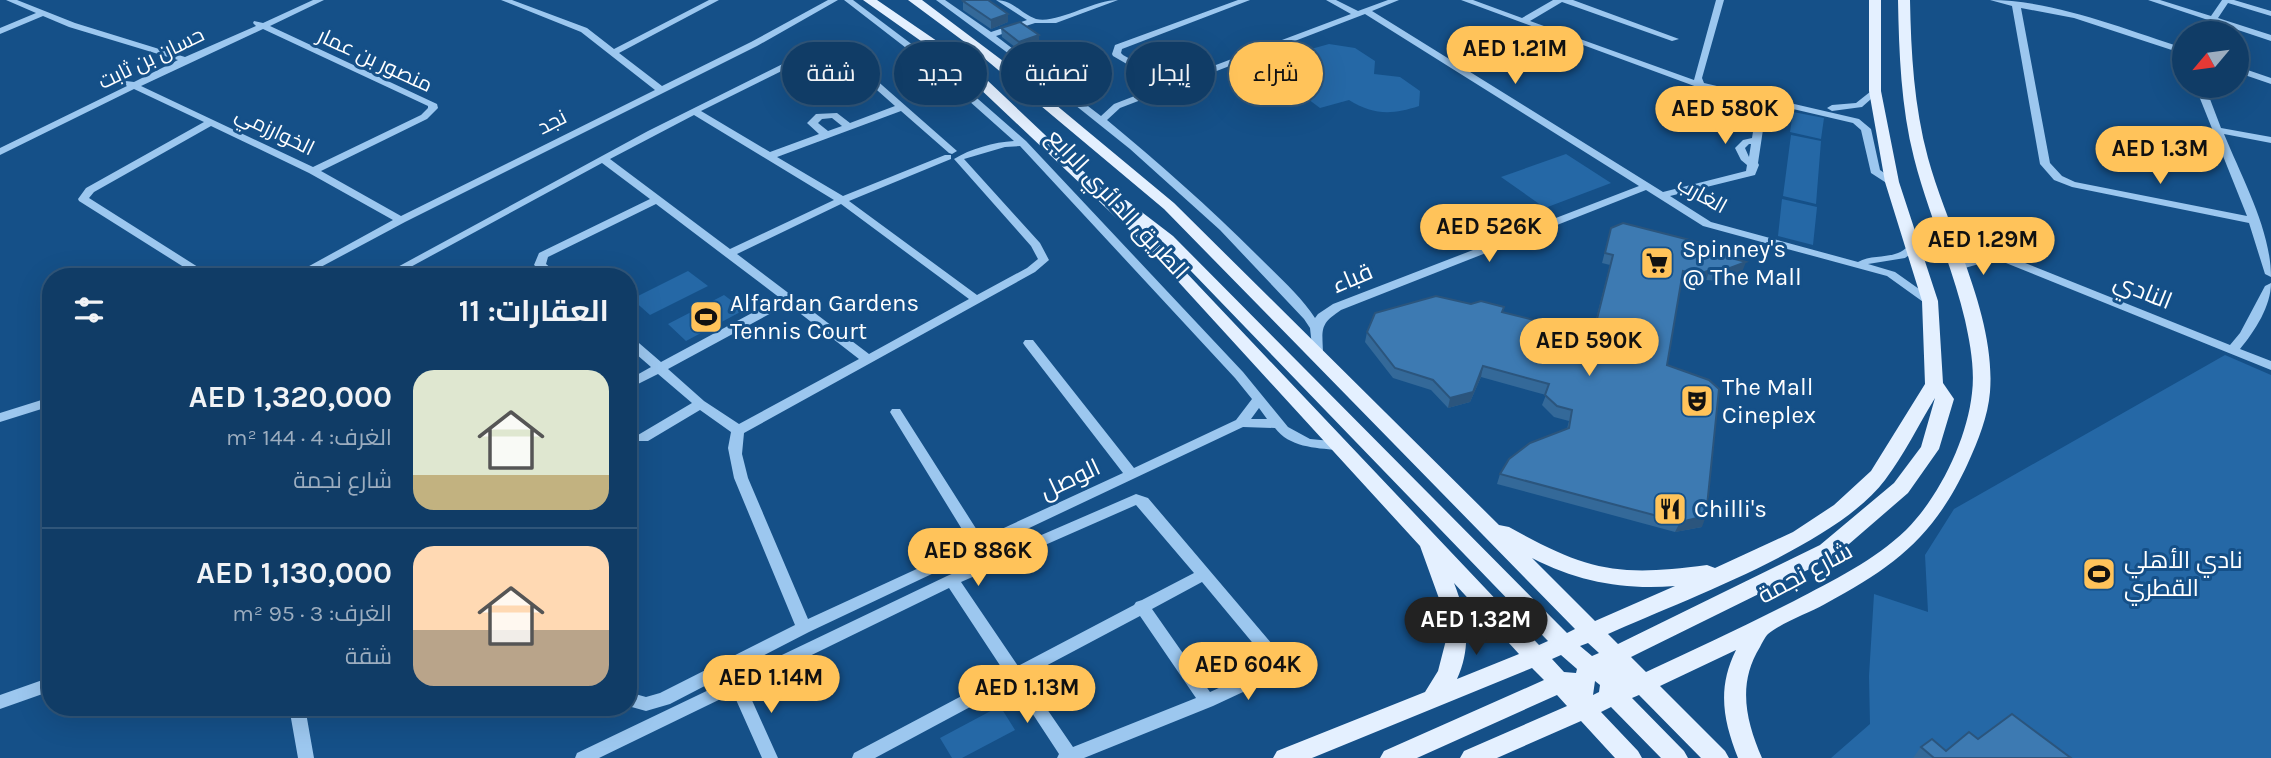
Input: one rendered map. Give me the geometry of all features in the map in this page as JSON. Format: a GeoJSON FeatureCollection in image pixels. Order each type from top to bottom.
{"type":"FeatureCollection","features":[{"type":"Feature","properties":{"kind":"main road","name":"الطريق الدائري الرابع"},"geometry":{"type":"LineString","coordinates":[[869,0],[966,69],[1147,239],[1630,758]]}},
{"type":"Feature","properties":{"kind":"main road","name":"الطريق الدائري الرابع"},"geometry":{"type":"LineString","coordinates":[[915,0],[999,64],[1170,206],[1717,758]]}},
{"type":"Feature","properties":{"kind":"main road"},"geometry":{"type":"LineString","coordinates":[[1392,758],[1560,684],[1614,654],[1769,582],[1827,551],[1901,488],[1930,449],[1945,399],[1934,384],[1930,301],[1915,246],[1892,182],[1875,91],[1875,0]]}},
{"type":"Feature","properties":{"kind":"main road","name":"شارع نجمة"},"geometry":{"type":"LineString","coordinates":[[1472,758],[1644,684],[1863,575],[1914,534],[1940,498],[1967,444],[1982,381],[1973,314],[1921,156],[1905,61],[1904,0]]}},
{"type":"Feature","properties":{"kind":"main road"},"geometry":{"type":"LineString","coordinates":[[1086,180],[1168,239],[1676,758]]}},
{"type":"Feature","properties":{"kind":"main road","name":"شارع نجمة"},"geometry":{"type":"LineString","coordinates":[[1285,758],[1535,656],[1800,537],[1841,510],[1878,476],[1934,384]]}},
{"type":"Feature","properties":{"kind":"main road"},"geometry":{"type":"LineString","coordinates":[[1479,517],[1551,561],[1602,579],[1643,581],[1731,570]]}},
{"type":"Feature","properties":{"kind":"main road"},"geometry":{"type":"LineString","coordinates":[[1423,535],[1450,602],[1459,643],[1451,671],[1433,696]]}},
{"type":"Feature","properties":{"kind":"main road"},"geometry":{"type":"LineString","coordinates":[[1750,758],[1736,721],[1733,683],[1744,653],[1761,627]]}},
{"type":"Feature","properties":{"kind":"main road"},"geometry":{"type":"LineString","coordinates":[[1583,709],[1581,688],[1593,650],[1591,631]]}},
{"type":"Feature","properties":{"kind":"main road"},"geometry":{"type":"LineString","coordinates":[[1535,656],[1560,659],[1621,683],[1644,684]]}},
{"type":"Feature","properties":{"kind":"street"},"geometry":{"type":"LineString","coordinates":[[10,0],[42,14],[182,59]]}},
{"type":"Feature","properties":{"kind":"street","name":"حسان بن ثابت"},"geometry":{"type":"LineString","coordinates":[[0,152],[182,59],[309,0]]}},
{"type":"Feature","properties":{"kind":"street","name":"حسان بن ثابت"},"geometry":{"type":"LineString","coordinates":[[258,24],[320,0]]}},
{"type":"Feature","properties":{"kind":"street"},"geometry":{"type":"LineString","coordinates":[[505,0],[570,23],[614,52],[660,89]]}},
{"type":"Feature","properties":{"kind":"street"},"geometry":{"type":"LineString","coordinates":[[614,52],[715,0]]}},
{"type":"Feature","properties":{"kind":"street","name":"الطريق الدائري الرابع"},"geometry":{"type":"LineString","coordinates":[[940,0],[1001,43]]}},
{"type":"Feature","properties":{"kind":"street"},"geometry":{"type":"LineString","coordinates":[[1000,0],[1034,21]]}},
{"type":"Feature","properties":{"kind":"street"},"geometry":{"type":"LineString","coordinates":[[989,35],[1034,21],[1053,21],[1114,0]]}},
{"type":"Feature","properties":{"kind":"street"},"geometry":{"type":"LineString","coordinates":[[1130,42],[1246,0]]}},
{"type":"Feature","properties":{"kind":"street"},"geometry":{"type":"LineString","coordinates":[[1329,0],[1361,12]]}},
{"type":"Feature","properties":{"kind":"street"},"geometry":{"type":"LineString","coordinates":[[1215,68],[1395,0]]}},
{"type":"Feature","properties":{"kind":"street"},"geometry":{"type":"LineString","coordinates":[[1465,0],[1699,81],[1763,100],[1848,117],[1863,125],[1875,170],[1892,182]]}},
{"type":"Feature","properties":{"kind":"street"},"geometry":{"type":"LineString","coordinates":[[1481,0],[1526,19]]}},
{"type":"Feature","properties":{"kind":"street"},"geometry":{"type":"LineString","coordinates":[[1526,19],[1559,0]]}},
{"type":"Feature","properties":{"kind":"street"},"geometry":{"type":"LineString","coordinates":[[1565,0],[1675,39]]}},
{"type":"Feature","properties":{"kind":"street"},"geometry":{"type":"LineString","coordinates":[[1699,81],[1720,0]]}},
{"type":"Feature","properties":{"kind":"street"},"geometry":{"type":"LineString","coordinates":[[1994,0],[2085,18],[2172,47]]}},
{"type":"Feature","properties":{"kind":"street"},"geometry":{"type":"LineString","coordinates":[[2152,0],[2271,38]]}},
{"type":"Feature","properties":{"kind":"street"},"geometry":{"type":"LineString","coordinates":[[2213,20],[2227,0],[2271,14]]}},
{"type":"Feature","properties":{"kind":"street","name":"الطريق الدائري الرابع"},"geometry":{"type":"LineString","coordinates":[[851,2],[934,66],[1023,143],[1278,424],[1299,440],[1337,445]]}},
{"type":"Feature","properties":{"kind":"street","name":"نجد"},"geometry":{"type":"LineString","coordinates":[[312,268],[401,220],[831,4],[851,2]]}},
{"type":"Feature","properties":{"kind":"street"},"geometry":{"type":"LineString","coordinates":[[2016,4],[2045,164],[2049,171],[2072,184],[2253,221]]}},
{"type":"Feature","properties":{"kind":"street","name":"الغارب"},"geometry":{"type":"LineString","coordinates":[[1361,12],[1707,225],[1858,263],[1891,274],[1930,301]]}},
{"type":"Feature","properties":{"kind":"street"},"geometry":{"type":"LineString","coordinates":[[0,31],[42,14]]}},
{"type":"Feature","properties":{"kind":"street","name":"منصور بن عمار"},"geometry":{"type":"LineString","coordinates":[[258,24],[432,104],[433,108],[424,117],[313,171]]}},
{"type":"Feature","properties":{"kind":"street"},"geometry":{"type":"LineString","coordinates":[[1126,44],[1115,51],[1126,60]]}},
{"type":"Feature","properties":{"kind":"street"},"geometry":{"type":"LineString","coordinates":[[402,268],[694,111],[813,51],[827,48],[838,51],[956,155],[1036,245],[1044,260],[977,300],[738,430],[734,441],[734,454],[741,478],[804,628]]}},
{"type":"Feature","properties":{"kind":"street"},"geometry":{"type":"LineString","coordinates":[[2249,73],[2271,80]]}},
{"type":"Feature","properties":{"kind":"street"},"geometry":{"type":"LineString","coordinates":[[1699,81],[1838,109],[1859,105],[1875,91]]}},
{"type":"Feature","properties":{"kind":"street","name":"حسان بن ثابت"},"geometry":{"type":"LineString","coordinates":[[0,146],[132,84]]}},
{"type":"Feature","properties":{"kind":"street","name":"الخوارزمي"},"geometry":{"type":"LineString","coordinates":[[132,84],[313,171],[401,220]]}},
{"type":"Feature","properties":{"kind":"street"},"geometry":{"type":"LineString","coordinates":[[2205,98],[2271,274]]}},
{"type":"Feature","properties":{"kind":"street"},"geometry":{"type":"LineString","coordinates":[[1662,195],[1751,173],[1763,100]]}},
{"type":"Feature","properties":{"kind":"street"},"geometry":{"type":"LineString","coordinates":[[1086,107],[1117,106],[1126,102]]}},
{"type":"Feature","properties":{"kind":"street","name":"الطريق الدائري الرابع"},"geometry":{"type":"LineString","coordinates":[[1083,105],[1255,261],[1316,328]]}},
{"type":"Feature","properties":{"kind":"street"},"geometry":{"type":"LineString","coordinates":[[1102,120],[1117,106]]}},
{"type":"Feature","properties":{"kind":"street"},"geometry":{"type":"LineString","coordinates":[[772,155],[902,107]]}},
{"type":"Feature","properties":{"kind":"street"},"geometry":{"type":"LineString","coordinates":[[694,111],[772,155],[842,200],[977,300]]}},
{"type":"Feature","properties":{"kind":"street"},"geometry":{"type":"LineString","coordinates":[[825,134],[812,123],[819,116],[834,115],[848,125]]}},
{"type":"Feature","properties":{"kind":"street"},"geometry":{"type":"LineString","coordinates":[[192,268],[83,200],[90,190],[211,122]]}},
{"type":"Feature","properties":{"kind":"street"},"geometry":{"type":"LineString","coordinates":[[2218,130],[2271,141]]}},
{"type":"Feature","properties":{"kind":"street"},"geometry":{"type":"LineString","coordinates":[[729,254],[842,200],[1009,131]]}},
{"type":"Feature","properties":{"kind":"street"},"geometry":{"type":"LineString","coordinates":[[1754,165],[1744,158],[1740,148],[1746,142],[1757,140]]}},
{"type":"Feature","properties":{"kind":"street"},"geometry":{"type":"LineString","coordinates":[[956,155],[1004,144],[1023,143]]}},
{"type":"Feature","properties":{"kind":"street"},"geometry":{"type":"LineString","coordinates":[[603,159],[868,359]]}},
{"type":"Feature","properties":{"kind":"street","name":"قباء"},"geometry":{"type":"LineString","coordinates":[[1316,328],[1329,311],[1345,303],[1647,186]]}},
{"type":"Feature","properties":{"kind":"street"},"geometry":{"type":"LineString","coordinates":[[544,268],[540,265],[543,255],[657,200]]}},
{"type":"Feature","properties":{"kind":"street","name":"النادي"},"geometry":{"type":"LineString","coordinates":[[1943,227],[1966,243],[2271,366]]}},
{"type":"Feature","properties":{"kind":"street","name":"الغارب"},"geometry":{"type":"LineString","coordinates":[[1858,263],[1889,260],[1915,246]]}},
{"type":"Feature","properties":{"kind":"street"},"geometry":{"type":"LineString","coordinates":[[1958,267],[1998,255]]}},
{"type":"Feature","properties":{"kind":"street"},"geometry":{"type":"LineString","coordinates":[[2232,350],[2245,335],[2271,286]]}},
{"type":"Feature","properties":{"kind":"street"},"geometry":{"type":"LineString","coordinates":[[637,380],[788,299]]}},
{"type":"Feature","properties":{"kind":"street"},"geometry":{"type":"LineString","coordinates":[[1316,328],[1317,352]]}},
{"type":"Feature","properties":{"kind":"street"},"geometry":{"type":"LineString","coordinates":[[1029,343],[1132,475]]}},
{"type":"Feature","properties":{"kind":"street"},"geometry":{"type":"LineString","coordinates":[[637,348],[700,404],[738,430]]}},
{"type":"Feature","properties":{"kind":"street","name":"الوصل"},"geometry":{"type":"LineString","coordinates":[[1241,423],[1258,400]]}},
{"type":"Feature","properties":{"kind":"street"},"geometry":{"type":"LineString","coordinates":[[0,418],[42,404]]}},
{"type":"Feature","properties":{"kind":"street"},"geometry":{"type":"LineString","coordinates":[[643,438],[700,404]]}},
{"type":"Feature","properties":{"kind":"street"},"geometry":{"type":"LineString","coordinates":[[895,412],[980,547]]}},
{"type":"Feature","properties":{"kind":"street","name":"الوصل"},"geometry":{"type":"LineString","coordinates":[[637,702],[646,704],[664,699],[804,628],[1241,423],[1278,424]]}},
{"type":"Feature","properties":{"kind":"street"},"geometry":{"type":"LineString","coordinates":[[583,758],[738,686],[952,580],[1136,499],[1143,502],[1276,660],[1270,672],[1207,701],[1068,757],[952,580]]}},
{"type":"Feature","properties":{"kind":"street"},"geometry":{"type":"LineString","coordinates":[[860,758],[1014,673],[1203,575]]}},
{"type":"Feature","properties":{"kind":"street"},"geometry":{"type":"LineString","coordinates":[[1141,606],[1207,701]]}},
{"type":"Feature","properties":{"kind":"street"},"geometry":{"type":"LineString","coordinates":[[738,686],[770,758]]}},
{"type":"Feature","properties":{"kind":"street"},"geometry":{"type":"LineString","coordinates":[[0,702],[42,687]]}},
{"type":"Feature","properties":{"kind":"street"},"geometry":{"type":"LineString","coordinates":[[299,716],[306,758]]}},
{"type":"Feature","properties":{"kind":"shaded area"},"geometry":{"type":"Polygon","coordinates":[[[1329,44],[1355,48],[1375,61],[1374,74],[1400,77],[1420,91],[1419,106],[1383,112],[1366,109],[1349,100],[1320,108],[1316,105],[1323,105],[1323,46],[1329,44]]]}},
{"type":"Feature","properties":{"kind":"shaded area"},"geometry":{"type":"Polygon","coordinates":[[[1793,112],[1824,118],[1821,139],[1790,132],[1793,112]]]}},
{"type":"Feature","properties":{"kind":"shaded area"},"geometry":{"type":"Polygon","coordinates":[[[1791,135],[1821,141],[1816,204],[1783,196],[1791,135]]]}},
{"type":"Feature","properties":{"kind":"shaded area"},"geometry":{"type":"Polygon","coordinates":[[[1566,154],[1611,183],[1545,208],[1501,177],[1566,154]]]}},
{"type":"Feature","properties":{"kind":"shaded area"},"geometry":{"type":"Polygon","coordinates":[[[1782,199],[1817,207],[1813,245],[1778,236],[1782,199]]]}},
{"type":"Feature","properties":{"kind":"shaded area","name":"Alfardan Gardens Tennis Court"},"geometry":{"type":"Polygon","coordinates":[[[688,271],[708,286],[650,315],[637,303],[637,296],[688,271]]]}},
{"type":"Feature","properties":{"kind":"shaded area","name":"Alfardan Gardens Tennis Court"},"geometry":{"type":"Polygon","coordinates":[[[724,295],[744,310],[686,341],[668,324],[724,295]]]}},
{"type":"Feature","properties":{"kind":"shaded area","name":"نادي الأهلي القطري"},"geometry":{"type":"Polygon","coordinates":[[[2225,355],[2271,375],[2271,758],[1831,758],[1870,724],[1869,676],[1874,594],[1928,612],[1925,555],[1954,509],[2225,355]]]}},
{"type":"Feature","properties":{"kind":"shaded area"},"geometry":{"type":"Polygon","coordinates":[[[1000,706],[1015,730],[962,758],[952,758],[940,738],[1000,706]]]}},
{"type":"Feature","properties":{"kind":"building"},"geometry":{"type":"Polygon","coordinates":[[[988,0],[1008,14],[991,20],[963,1],[988,0]]]}},
{"type":"Feature","properties":{"kind":"building"},"geometry":{"type":"Polygon","coordinates":[[[1020,22],[1039,35],[1019,42],[1001,28],[1020,22]]]}},
{"type":"Feature","properties":{"kind":"building"},"geometry":{"type":"Polygon","coordinates":[[[1623,223],[1721,248],[1728,257],[1746,262],[1722,271],[1710,270],[1697,275],[1683,271],[1667,365],[1709,380],[1719,389],[1706,516],[1680,522],[1500,474],[1509,459],[1530,443],[1569,428],[1572,410],[1557,406],[1545,395],[1549,384],[1483,366],[1473,392],[1450,398],[1433,380],[1395,368],[1367,332],[1375,313],[1436,296],[1471,304],[1481,301],[1504,307],[1502,312],[1593,335],[1613,255],[1605,253],[1611,228],[1623,223]]]}},
{"type":"Feature","properties":{"kind":"building"},"geometry":{"type":"Polygon","coordinates":[[[2012,714],[2071,758],[1934,758],[1921,747],[1932,739],[1946,751],[1969,732],[1978,739],[2012,714]]]}},
{"type":"Feature","properties":{"kind":"place","name":"Spinney's @ The Mall"},"geometry":{"type":"Point","coordinates":[1657,263]}},
{"type":"Feature","properties":{"kind":"place","name":"Alfardan Gardens Tennis Court"},"geometry":{"type":"Point","coordinates":[706,317]}},
{"type":"Feature","properties":{"kind":"place","name":"The Mall Cineplex"},"geometry":{"type":"Point","coordinates":[1697,401]}},
{"type":"Feature","properties":{"kind":"place","name":"Chilli's"},"geometry":{"type":"Point","coordinates":[1670,509]}},
{"type":"Feature","properties":{"kind":"place","name":"نادي الأهلي القطري"},"geometry":{"type":"Point","coordinates":[2099,574]}}]}
